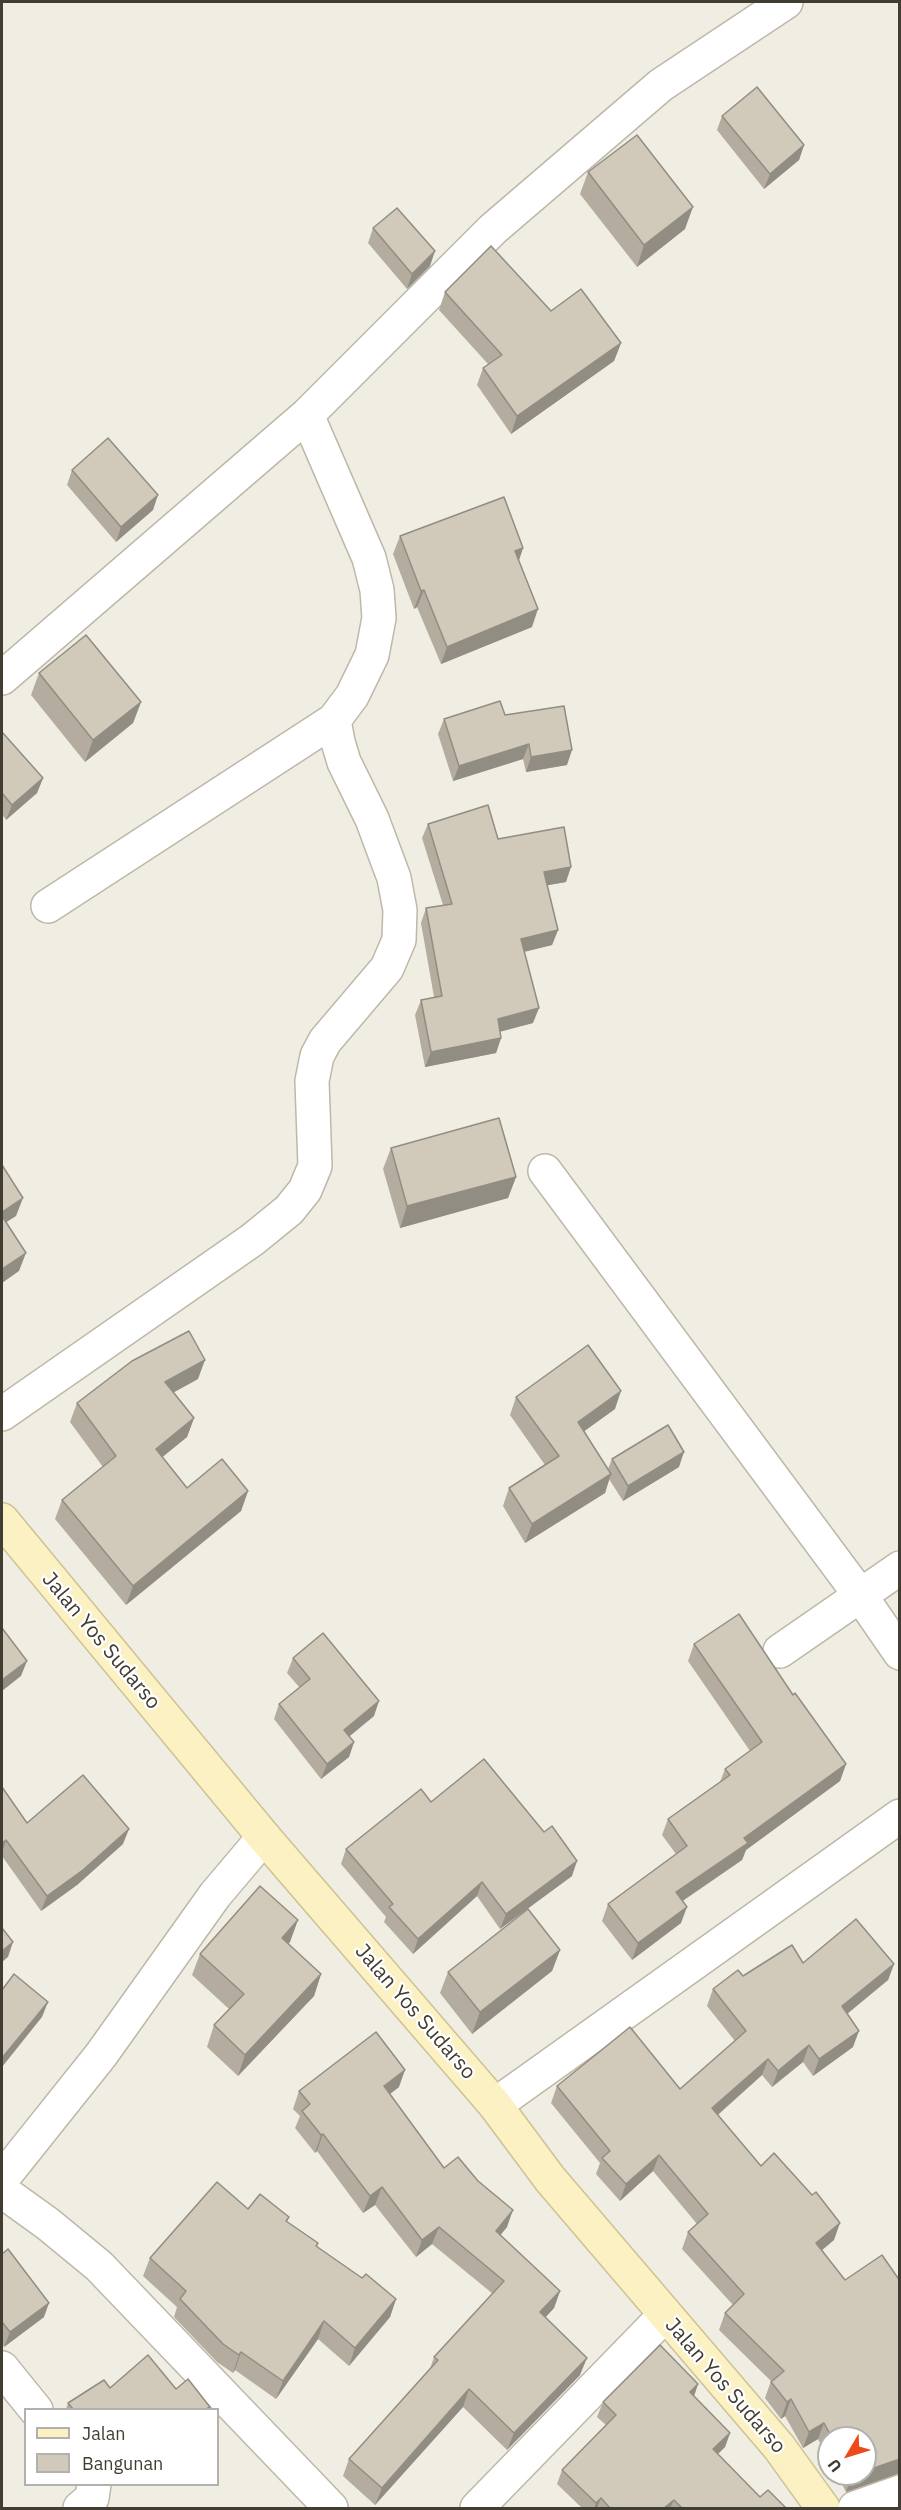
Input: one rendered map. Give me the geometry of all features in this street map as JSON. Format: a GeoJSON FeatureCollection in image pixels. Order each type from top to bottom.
{"type":"FeatureCollection","features":[{"type":"Feature","properties":{"kind":"main road","name":"Jalan Yos Sudarso"},"geometry":{"type":"LineString","coordinates":[[2,1520],[264,1837],[495,2105],[550,2179],[779,2447],[823,2508]]}},
{"type":"Feature","properties":{"kind":"street"},"geometry":{"type":"LineString","coordinates":[[2,678],[307,415],[493,229],[661,85],[786,2]]}},
{"type":"Feature","properties":{"kind":"street"},"geometry":{"type":"LineString","coordinates":[[48,906],[334,720],[352,696],[372,655],[379,618],[377,590],[369,558],[307,415]]}},
{"type":"Feature","properties":{"kind":"street"},"geometry":{"type":"LineString","coordinates":[[2,1414],[252,1240],[289,1210],[305,1190],[315,1166],[312,1081],[317,1056],[325,1041],[387,968],[399,940],[400,910],[394,878],[372,819],[344,762],[334,720]]}},
{"type":"Feature","properties":{"kind":"street"},"geometry":{"type":"LineString","coordinates":[[545,1171],[860,1595],[900,1653]]}},
{"type":"Feature","properties":{"kind":"street"},"geometry":{"type":"LineString","coordinates":[[780,1651],[900,1568]]}},
{"type":"Feature","properties":{"kind":"street"},"geometry":{"type":"LineString","coordinates":[[495,2105],[900,1816]]}},
{"type":"Feature","properties":{"kind":"street"},"geometry":{"type":"LineString","coordinates":[[2,2180],[101,2055],[215,1895],[264,1837]]}},
{"type":"Feature","properties":{"kind":"street"},"geometry":{"type":"LineString","coordinates":[[2,2191],[48,2224],[99,2266],[331,2508]]}},
{"type":"Feature","properties":{"kind":"street"},"geometry":{"type":"LineString","coordinates":[[477,2508],[665,2315]]}},
{"type":"Feature","properties":{"kind":"street"},"geometry":{"type":"LineString","coordinates":[[2,2368],[35,2408]]}},
{"type":"Feature","properties":{"kind":"street"},"geometry":{"type":"LineString","coordinates":[[81,2508],[92,2498],[94,2486]]}},
{"type":"Feature","properties":{"kind":"street"},"geometry":{"type":"LineString","coordinates":[[855,2508],[900,2492]]}},
{"type":"Feature","properties":{"kind":"building"},"geometry":{"type":"Polygon","coordinates":[[[757,87],[804,145],[770,174],[722,116],[757,87]]]}},
{"type":"Feature","properties":{"kind":"building"},"geometry":{"type":"Polygon","coordinates":[[[637,135],[693,207],[644,245],[588,172],[637,135]]]}},
{"type":"Feature","properties":{"kind":"building"},"geometry":{"type":"Polygon","coordinates":[[[397,208],[435,251],[412,274],[373,228],[397,208]]]}},
{"type":"Feature","properties":{"kind":"building"},"geometry":{"type":"Polygon","coordinates":[[[491,246],[551,311],[581,289],[621,343],[517,416],[483,368],[502,355],[445,292],[491,246]]]}},
{"type":"Feature","properties":{"kind":"building"},"geometry":{"type":"Polygon","coordinates":[[[108,438],[158,495],[121,527],[72,470],[108,438]]]}},
{"type":"Feature","properties":{"kind":"building"},"geometry":{"type":"Polygon","coordinates":[[[504,497],[523,548],[515,551],[538,609],[447,647],[424,590],[421,591],[400,536],[504,497]]]}},
{"type":"Feature","properties":{"kind":"building"},"geometry":{"type":"Polygon","coordinates":[[[86,635],[141,702],[93,740],[39,673],[86,635]]]}},
{"type":"Feature","properties":{"kind":"building"},"geometry":{"type":"Polygon","coordinates":[[[500,701],[505,715],[564,706],[572,750],[531,757],[529,744],[459,766],[444,719],[500,701]]]}},
{"type":"Feature","properties":{"kind":"building"},"geometry":{"type":"Polygon","coordinates":[[[2,732],[43,778],[12,805],[2,793],[2,732]]]}},
{"type":"Feature","properties":{"kind":"building"},"geometry":{"type":"Polygon","coordinates":[[[488,805],[498,839],[564,827],[571,867],[544,872],[558,930],[521,939],[539,1008],[498,1019],[501,1038],[431,1052],[421,1000],[442,996],[426,908],[452,904],[428,824],[488,805]]]}},
{"type":"Feature","properties":{"kind":"building"},"geometry":{"type":"Polygon","coordinates":[[[499,1118],[516,1177],[407,1206],[391,1148],[499,1118]]]}},
{"type":"Feature","properties":{"kind":"building"},"geometry":{"type":"Polygon","coordinates":[[[2,1165],[23,1198],[2,1212],[2,1165]]]}},
{"type":"Feature","properties":{"kind":"building"},"geometry":{"type":"Polygon","coordinates":[[[2,1216],[26,1253],[2,1269],[2,1216]]]}},
{"type":"Feature","properties":{"kind":"building"},"geometry":{"type":"Polygon","coordinates":[[[189,1331],[205,1360],[165,1382],[194,1418],[156,1449],[187,1488],[222,1459],[248,1491],[133,1586],[62,1500],[116,1456],[77,1403],[132,1361],[189,1331]]]}},
{"type":"Feature","properties":{"kind":"building"},"geometry":{"type":"Polygon","coordinates":[[[588,1345],[621,1391],[578,1422],[611,1474],[532,1524],[509,1488],[559,1456],[516,1397],[588,1345]]]}},
{"type":"Feature","properties":{"kind":"building"},"geometry":{"type":"Polygon","coordinates":[[[668,1425],[684,1452],[628,1486],[612,1459],[668,1425]]]}},
{"type":"Feature","properties":{"kind":"building"},"geometry":{"type":"Polygon","coordinates":[[[739,1614],[793,1695],[795,1693],[846,1764],[744,1838],[748,1843],[676,1892],[687,1907],[638,1943],[608,1904],[687,1846],[668,1819],[730,1775],[725,1769],[762,1742],[694,1644],[739,1614]]]}},
{"type":"Feature","properties":{"kind":"building"},"geometry":{"type":"Polygon","coordinates":[[[2,1628],[27,1661],[2,1680],[2,1628]]]}},
{"type":"Feature","properties":{"kind":"building"},"geometry":{"type":"Polygon","coordinates":[[[323,1633],[379,1701],[344,1730],[354,1742],[327,1764],[279,1704],[310,1679],[293,1658],[323,1633]]]}},
{"type":"Feature","properties":{"kind":"building"},"geometry":{"type":"Polygon","coordinates":[[[484,1759],[544,1832],[552,1826],[577,1861],[506,1914],[482,1882],[418,1939],[389,1907],[393,1904],[346,1849],[421,1789],[431,1802],[484,1759]]]}},
{"type":"Feature","properties":{"kind":"building"},"geometry":{"type":"Polygon","coordinates":[[[83,1775],[129,1829],[83,1870],[47,1896],[6,1840],[2,1843],[2,1787],[27,1823],[83,1775]]]}},
{"type":"Feature","properties":{"kind":"building"},"geometry":{"type":"Polygon","coordinates":[[[260,1886],[298,1920],[282,1938],[321,1974],[245,2055],[214,2025],[244,1994],[200,1954],[260,1886]]]}},
{"type":"Feature","properties":{"kind":"building"},"geometry":{"type":"Polygon","coordinates":[[[528,1909],[560,1950],[480,2012],[448,1972],[528,1909]]]}},
{"type":"Feature","properties":{"kind":"building"},"geometry":{"type":"Polygon","coordinates":[[[856,1919],[894,1964],[842,2006],[859,2031],[819,2059],[809,2045],[778,2071],[768,2059],[712,2108],[761,2166],[774,2153],[812,2195],[816,2192],[840,2223],[816,2243],[845,2280],[882,2255],[900,2281],[900,2459],[877,2467],[877,2426],[826,2426],[824,2423],[809,2432],[791,2399],[787,2402],[771,2382],[784,2371],[725,2313],[744,2294],[688,2232],[708,2214],[659,2155],[626,2184],[602,2158],[610,2151],[557,2086],[630,2027],[680,2089],[746,2031],[713,1989],[738,1970],[743,1976],[792,1945],[803,1963],[856,1919]]]}},
{"type":"Feature","properties":{"kind":"building"},"geometry":{"type":"Polygon","coordinates":[[[2,1928],[13,1942],[2,1951],[2,1928]]]}},
{"type":"Feature","properties":{"kind":"building"},"geometry":{"type":"Polygon","coordinates":[[[14,1974],[48,2002],[2,2058],[2,1990],[14,1974]]]}},
{"type":"Feature","properties":{"kind":"building"},"geometry":{"type":"Polygon","coordinates":[[[376,2032],[405,2070],[384,2086],[444,2168],[458,2157],[478,2181],[513,2210],[496,2231],[560,2291],[540,2312],[587,2358],[514,2433],[469,2389],[382,2488],[349,2459],[438,2360],[434,2357],[504,2281],[439,2227],[422,2240],[382,2187],[370,2196],[323,2134],[321,2135],[302,2111],[310,2104],[299,2091],[376,2032]]]}},
{"type":"Feature","properties":{"kind":"building"},"geometry":{"type":"Polygon","coordinates":[[[217,2182],[248,2209],[260,2194],[289,2217],[286,2221],[318,2243],[316,2246],[362,2278],[366,2274],[396,2299],[355,2348],[324,2321],[283,2381],[241,2352],[239,2355],[223,2344],[180,2299],[186,2291],[150,2258],[217,2182]]]}},
{"type":"Feature","properties":{"kind":"building"},"geometry":{"type":"Polygon","coordinates":[[[8,2249],[49,2303],[10,2332],[2,2322],[2,2254],[8,2249]]]}},
{"type":"Feature","properties":{"kind":"building"},"geometry":{"type":"Polygon","coordinates":[[[660,2345],[698,2384],[690,2392],[730,2433],[713,2449],[760,2497],[768,2490],[786,2508],[682,2508],[674,2500],[664,2508],[610,2508],[601,2498],[596,2503],[562,2470],[616,2415],[603,2402],[660,2345]]]}},
{"type":"Feature","properties":{"kind":"building"},"geometry":{"type":"Polygon","coordinates":[[[148,2355],[176,2389],[188,2379],[210,2407],[72,2408],[68,2403],[104,2380],[110,2388],[148,2355]]]}}]}
